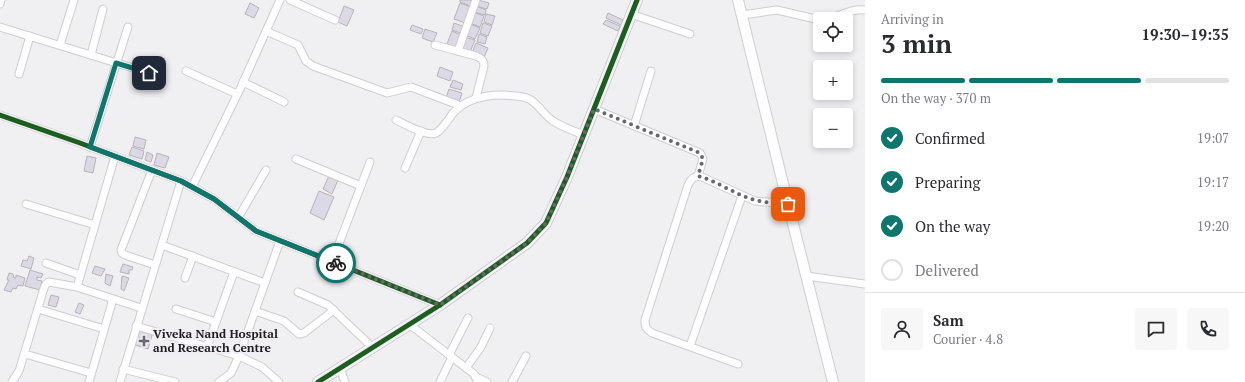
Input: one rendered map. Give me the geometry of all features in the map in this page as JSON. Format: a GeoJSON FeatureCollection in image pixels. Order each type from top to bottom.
{"type":"FeatureCollection","features":[{"type":"Feature","properties":{"kind":"street"},"geometry":{"type":"LineString","coordinates":[[0,4],[1,0]]}},
{"type":"Feature","properties":{"kind":"street"},"geometry":{"type":"LineString","coordinates":[[60,46],[74,0]]}},
{"type":"Feature","properties":{"kind":"street"},"geometry":{"type":"LineString","coordinates":[[192,187],[243,82],[280,0]]}},
{"type":"Feature","properties":{"kind":"street"},"geometry":{"type":"LineString","coordinates":[[290,0],[335,20]]}},
{"type":"Feature","properties":{"kind":"street"},"geometry":{"type":"LineString","coordinates":[[458,51],[476,0]]}},
{"type":"Feature","properties":{"kind":"street"},"geometry":{"type":"LineString","coordinates":[[318,382],[440,305],[527,243],[537,234],[546,223],[567,177],[637,0]]}},
{"type":"Feature","properties":{"kind":"street"},"geometry":{"type":"LineString","coordinates":[[738,0],[833,382]]}},
{"type":"Feature","properties":{"kind":"street"},"geometry":{"type":"LineString","coordinates":[[848,12],[860,9],[865,10]]}},
{"type":"Feature","properties":{"kind":"street"},"geometry":{"type":"LineString","coordinates":[[91,55],[103,10]]}},
{"type":"Feature","properties":{"kind":"street"},"geometry":{"type":"LineString","coordinates":[[742,15],[777,10],[813,18]]}},
{"type":"Feature","properties":{"kind":"street"},"geometry":{"type":"LineString","coordinates":[[631,14],[690,34]]}},
{"type":"Feature","properties":{"kind":"street"},"geometry":{"type":"LineString","coordinates":[[0,27],[149,73]]}},
{"type":"Feature","properties":{"kind":"street"},"geometry":{"type":"LineString","coordinates":[[90,147],[128,27]]}},
{"type":"Feature","properties":{"kind":"street"},"geometry":{"type":"LineString","coordinates":[[266,31],[298,46],[306,61],[313,66],[387,93],[411,87],[461,106]]}},
{"type":"Feature","properties":{"kind":"street"},"geometry":{"type":"LineString","coordinates":[[19,74],[30,36]]}},
{"type":"Feature","properties":{"kind":"street"},"geometry":{"type":"LineString","coordinates":[[435,45],[476,56],[484,61],[476,98]]}},
{"type":"Feature","properties":{"kind":"street"},"geometry":{"type":"LineString","coordinates":[[634,126],[651,71]]}},
{"type":"Feature","properties":{"kind":"street"},"geometry":{"type":"LineString","coordinates":[[186,72],[237,94]]}},
{"type":"Feature","properties":{"kind":"street"},"geometry":{"type":"LineString","coordinates":[[243,82],[284,102]]}},
{"type":"Feature","properties":{"kind":"street"},"geometry":{"type":"LineString","coordinates":[[396,120],[430,134],[436,133],[461,106],[476,98],[498,95],[519,96],[530,98],[553,122],[584,135]]}},
{"type":"Feature","properties":{"kind":"street"},"geometry":{"type":"LineString","coordinates":[[594,109],[700,153],[703,159],[698,176]]}},
{"type":"Feature","properties":{"kind":"street"},"geometry":{"type":"LineString","coordinates":[[0,115],[181,181],[214,199],[256,231],[440,305]]}},
{"type":"Feature","properties":{"kind":"street"},"geometry":{"type":"LineString","coordinates":[[405,168],[421,131]]}},
{"type":"Feature","properties":{"kind":"street"},"geometry":{"type":"LineString","coordinates":[[77,287],[115,156]]}},
{"type":"Feature","properties":{"kind":"street"},"geometry":{"type":"LineString","coordinates":[[296,159],[361,186]]}},
{"type":"Feature","properties":{"kind":"street"},"geometry":{"type":"LineString","coordinates":[[332,262],[370,162]]}},
{"type":"Feature","properties":{"kind":"street"},"geometry":{"type":"LineString","coordinates":[[152,170],[121,250],[125,255],[155,265]]}},
{"type":"Feature","properties":{"kind":"street"},"geometry":{"type":"LineString","coordinates":[[238,218],[266,170]]}},
{"type":"Feature","properties":{"kind":"street"},"geometry":{"type":"LineString","coordinates":[[738,364],[652,333],[647,330],[645,320],[688,185],[692,179],[698,176],[713,181],[742,196],[761,202],[788,204]]}},
{"type":"Feature","properties":{"kind":"street"},"geometry":{"type":"LineString","coordinates":[[120,382],[181,181]]}},
{"type":"Feature","properties":{"kind":"street"},"geometry":{"type":"LineString","coordinates":[[690,346],[742,196]]}},
{"type":"Feature","properties":{"kind":"street"},"geometry":{"type":"LineString","coordinates":[[26,204],[95,225]]}},
{"type":"Feature","properties":{"kind":"street"},"geometry":{"type":"LineString","coordinates":[[220,382],[231,373],[239,356],[280,241]]}},
{"type":"Feature","properties":{"kind":"street"},"geometry":{"type":"LineString","coordinates":[[162,245],[265,283]]}},
{"type":"Feature","properties":{"kind":"street"},"geometry":{"type":"LineString","coordinates":[[185,278],[193,256]]}},
{"type":"Feature","properties":{"kind":"street"},"geometry":{"type":"LineString","coordinates":[[46,263],[80,275]]}},
{"type":"Feature","properties":{"kind":"street"},"geometry":{"type":"LineString","coordinates":[[207,347],[234,272]]}},
{"type":"Feature","properties":{"kind":"street"},"geometry":{"type":"LineString","coordinates":[[806,276],[865,284]]}},
{"type":"Feature","properties":{"kind":"street"},"geometry":{"type":"LineString","coordinates":[[12,382],[19,371],[44,288],[49,282],[77,287],[142,308]]}},
{"type":"Feature","properties":{"kind":"street"},"geometry":{"type":"LineString","coordinates":[[298,292],[324,302],[372,347]]}},
{"type":"Feature","properties":{"kind":"street"},"geometry":{"type":"LineString","coordinates":[[89,382],[113,299]]}},
{"type":"Feature","properties":{"kind":"street"},"geometry":{"type":"LineString","coordinates":[[38,309],[104,329]]}},
{"type":"Feature","properties":{"kind":"street"},"geometry":{"type":"LineString","coordinates":[[176,309],[216,322]]}},
{"type":"Feature","properties":{"kind":"street"},"geometry":{"type":"LineString","coordinates":[[255,311],[284,321],[299,334],[304,333],[334,310]]}},
{"type":"Feature","properties":{"kind":"street"},"geometry":{"type":"LineString","coordinates":[[440,382],[468,318]]}},
{"type":"Feature","properties":{"kind":"street"},"geometry":{"type":"LineString","coordinates":[[409,324],[466,368],[477,380],[487,382]]}},
{"type":"Feature","properties":{"kind":"street"},"geometry":{"type":"LineString","coordinates":[[136,326],[239,356],[262,367],[279,382]]}},
{"type":"Feature","properties":{"kind":"street"},"geometry":{"type":"LineString","coordinates":[[466,368],[481,347],[490,328]]}},
{"type":"Feature","properties":{"kind":"street"},"geometry":{"type":"LineString","coordinates":[[25,354],[91,373]]}},
{"type":"Feature","properties":{"kind":"street"},"geometry":{"type":"LineString","coordinates":[[512,382],[526,356]]}},
{"type":"Feature","properties":{"kind":"street"},"geometry":{"type":"LineString","coordinates":[[340,368],[345,382]]}},
{"type":"Feature","properties":{"kind":"street"},"geometry":{"type":"LineString","coordinates":[[123,369],[175,382]]}},
{"type":"Feature","properties":{"kind":"building"},"geometry":{"type":"Polygon","coordinates":[[[460,0],[472,1],[471,6],[460,2],[460,0]]]}},
{"type":"Feature","properties":{"kind":"building"},"geometry":{"type":"Polygon","coordinates":[[[478,0],[489,3],[487,9],[476,6],[478,0]]]}},
{"type":"Feature","properties":{"kind":"building"},"geometry":{"type":"Polygon","coordinates":[[[250,3],[259,8],[254,18],[245,14],[250,3]]]}},
{"type":"Feature","properties":{"kind":"building"},"geometry":{"type":"Polygon","coordinates":[[[460,3],[471,7],[465,23],[454,19],[460,3]]]}},
{"type":"Feature","properties":{"kind":"building"},"geometry":{"type":"Polygon","coordinates":[[[344,6],[354,10],[347,26],[338,22],[344,6]]]}},
{"type":"Feature","properties":{"kind":"building"},"geometry":{"type":"Polygon","coordinates":[[[476,6],[486,10],[485,15],[474,12],[476,6]]]}},
{"type":"Feature","properties":{"kind":"building"},"geometry":{"type":"Polygon","coordinates":[[[473,12],[484,16],[480,27],[470,23],[473,12]]]}},
{"type":"Feature","properties":{"kind":"building"},"geometry":{"type":"Polygon","coordinates":[[[608,13],[623,20],[621,25],[606,18],[608,13]]]}},
{"type":"Feature","properties":{"kind":"building"},"geometry":{"type":"Polygon","coordinates":[[[486,14],[495,16],[492,25],[484,22],[486,14]]]}},
{"type":"Feature","properties":{"kind":"building"},"geometry":{"type":"Polygon","coordinates":[[[606,20],[620,26],[618,31],[603,24],[606,20]]]}},
{"type":"Feature","properties":{"kind":"building"},"geometry":{"type":"Polygon","coordinates":[[[454,23],[465,27],[463,34],[452,30],[454,23]]]}},
{"type":"Feature","properties":{"kind":"building"},"geometry":{"type":"Polygon","coordinates":[[[483,23],[492,26],[488,36],[480,33],[483,23]]]}},
{"type":"Feature","properties":{"kind":"building"},"geometry":{"type":"Polygon","coordinates":[[[470,24],[480,28],[475,39],[465,35],[470,24]]]}},
{"type":"Feature","properties":{"kind":"building"},"geometry":{"type":"Polygon","coordinates":[[[412,25],[423,29],[421,34],[410,30],[412,25]]]}},
{"type":"Feature","properties":{"kind":"building"},"geometry":{"type":"Polygon","coordinates":[[[425,29],[437,33],[433,42],[422,38],[425,29]]]}},
{"type":"Feature","properties":{"kind":"building"},"geometry":{"type":"Polygon","coordinates":[[[452,31],[463,36],[457,49],[447,44],[452,31]]]}},
{"type":"Feature","properties":{"kind":"building"},"geometry":{"type":"Polygon","coordinates":[[[479,34],[487,37],[485,44],[477,42],[479,34]]]}},
{"type":"Feature","properties":{"kind":"building"},"geometry":{"type":"Polygon","coordinates":[[[464,37],[475,40],[470,52],[460,49],[464,37]]]}},
{"type":"Feature","properties":{"kind":"building"},"geometry":{"type":"Polygon","coordinates":[[[476,43],[488,48],[484,57],[472,53],[476,43]]]}},
{"type":"Feature","properties":{"kind":"building"},"geometry":{"type":"Polygon","coordinates":[[[440,67],[453,72],[450,81],[437,76],[440,67]]]}},
{"type":"Feature","properties":{"kind":"building"},"geometry":{"type":"Polygon","coordinates":[[[453,80],[463,84],[461,90],[450,87],[453,80]]]}},
{"type":"Feature","properties":{"kind":"building"},"geometry":{"type":"Polygon","coordinates":[[[449,89],[462,93],[459,102],[446,98],[449,89]]]}},
{"type":"Feature","properties":{"kind":"building"},"geometry":{"type":"Polygon","coordinates":[[[135,137],[146,140],[144,149],[133,146],[135,137]]]}},
{"type":"Feature","properties":{"kind":"building"},"geometry":{"type":"Polygon","coordinates":[[[132,147],[144,151],[142,159],[129,155],[132,147]]]}},
{"type":"Feature","properties":{"kind":"building"},"geometry":{"type":"Polygon","coordinates":[[[147,152],[153,155],[151,162],[145,160],[147,152]]]}},
{"type":"Feature","properties":{"kind":"building"},"geometry":{"type":"Polygon","coordinates":[[[157,153],[169,157],[165,168],[154,165],[157,153]]]}},
{"type":"Feature","properties":{"kind":"building"},"geometry":{"type":"Polygon","coordinates":[[[87,156],[96,158],[93,173],[84,171],[87,156]]]}},
{"type":"Feature","properties":{"kind":"building"},"geometry":{"type":"Polygon","coordinates":[[[329,176],[338,180],[332,194],[323,189],[329,176]]]}},
{"type":"Feature","properties":{"kind":"building"},"geometry":{"type":"Polygon","coordinates":[[[319,191],[334,197],[324,220],[310,213],[319,191]]]}},
{"type":"Feature","properties":{"kind":"building"},"geometry":{"type":"Polygon","coordinates":[[[29,256],[34,258],[31,269],[21,266],[23,260],[27,261],[29,256]]]}},
{"type":"Feature","properties":{"kind":"building"},"geometry":{"type":"Polygon","coordinates":[[[123,264],[133,267],[132,270],[129,270],[129,274],[120,272],[123,264]]]}},
{"type":"Feature","properties":{"kind":"building"},"geometry":{"type":"Polygon","coordinates":[[[95,266],[105,269],[101,276],[92,273],[95,266]]]}},
{"type":"Feature","properties":{"kind":"building"},"geometry":{"type":"Polygon","coordinates":[[[30,270],[43,274],[41,278],[37,277],[37,280],[42,281],[40,290],[25,286],[30,270]]]}},
{"type":"Feature","properties":{"kind":"building"},"geometry":{"type":"Polygon","coordinates":[[[9,273],[13,274],[14,278],[16,278],[16,275],[25,278],[23,286],[18,285],[16,289],[13,288],[11,292],[4,290],[9,280],[7,280],[9,273]]]}},
{"type":"Feature","properties":{"kind":"building"},"geometry":{"type":"Polygon","coordinates":[[[106,274],[113,276],[110,286],[105,283],[106,274]]]}},
{"type":"Feature","properties":{"kind":"building"},"geometry":{"type":"Polygon","coordinates":[[[122,276],[129,278],[124,291],[121,289],[122,276]]]}},
{"type":"Feature","properties":{"kind":"building"},"geometry":{"type":"Polygon","coordinates":[[[51,295],[59,297],[56,307],[48,305],[51,295]]]}},
{"type":"Feature","properties":{"kind":"building"},"geometry":{"type":"Polygon","coordinates":[[[79,303],[84,305],[80,314],[75,312],[79,303]]]}},
{"type":"Feature","properties":{"kind":"building"},"geometry":{"type":"Polygon","coordinates":[[[140,328],[153,332],[148,349],[135,345],[140,328]]]}},
{"type":"Feature","properties":{"kind":"cycle path"},"geometry":{"type":"LineString","coordinates":[[318,382],[440,305],[527,243],[546,223],[567,177],[637,0]]}},
{"type":"Feature","properties":{"kind":"cycle path"},"geometry":{"type":"LineString","coordinates":[[0,115],[181,181],[214,199],[256,231],[440,305]]}},
{"type":"Feature","properties":{"kind":"way so far"},"geometry":{"type":"LineString","coordinates":[[336,263],[440,305],[527,243],[546,223],[567,177],[594,109],[700,153],[703,159],[698,176],[713,181],[755,201],[788,204]]}},
{"type":"Feature","properties":{"kind":"place","name":"Viveka Nand Hospital and Research Centre"},"geometry":{"type":"Point","coordinates":[144,341]}},
{"type":"Feature","properties":{"kind":"route"},"geometry":{"type":"LineString","coordinates":[[149,73],[116,63],[90,147],[181,181],[214,199],[256,231],[336,263]]}}]}
